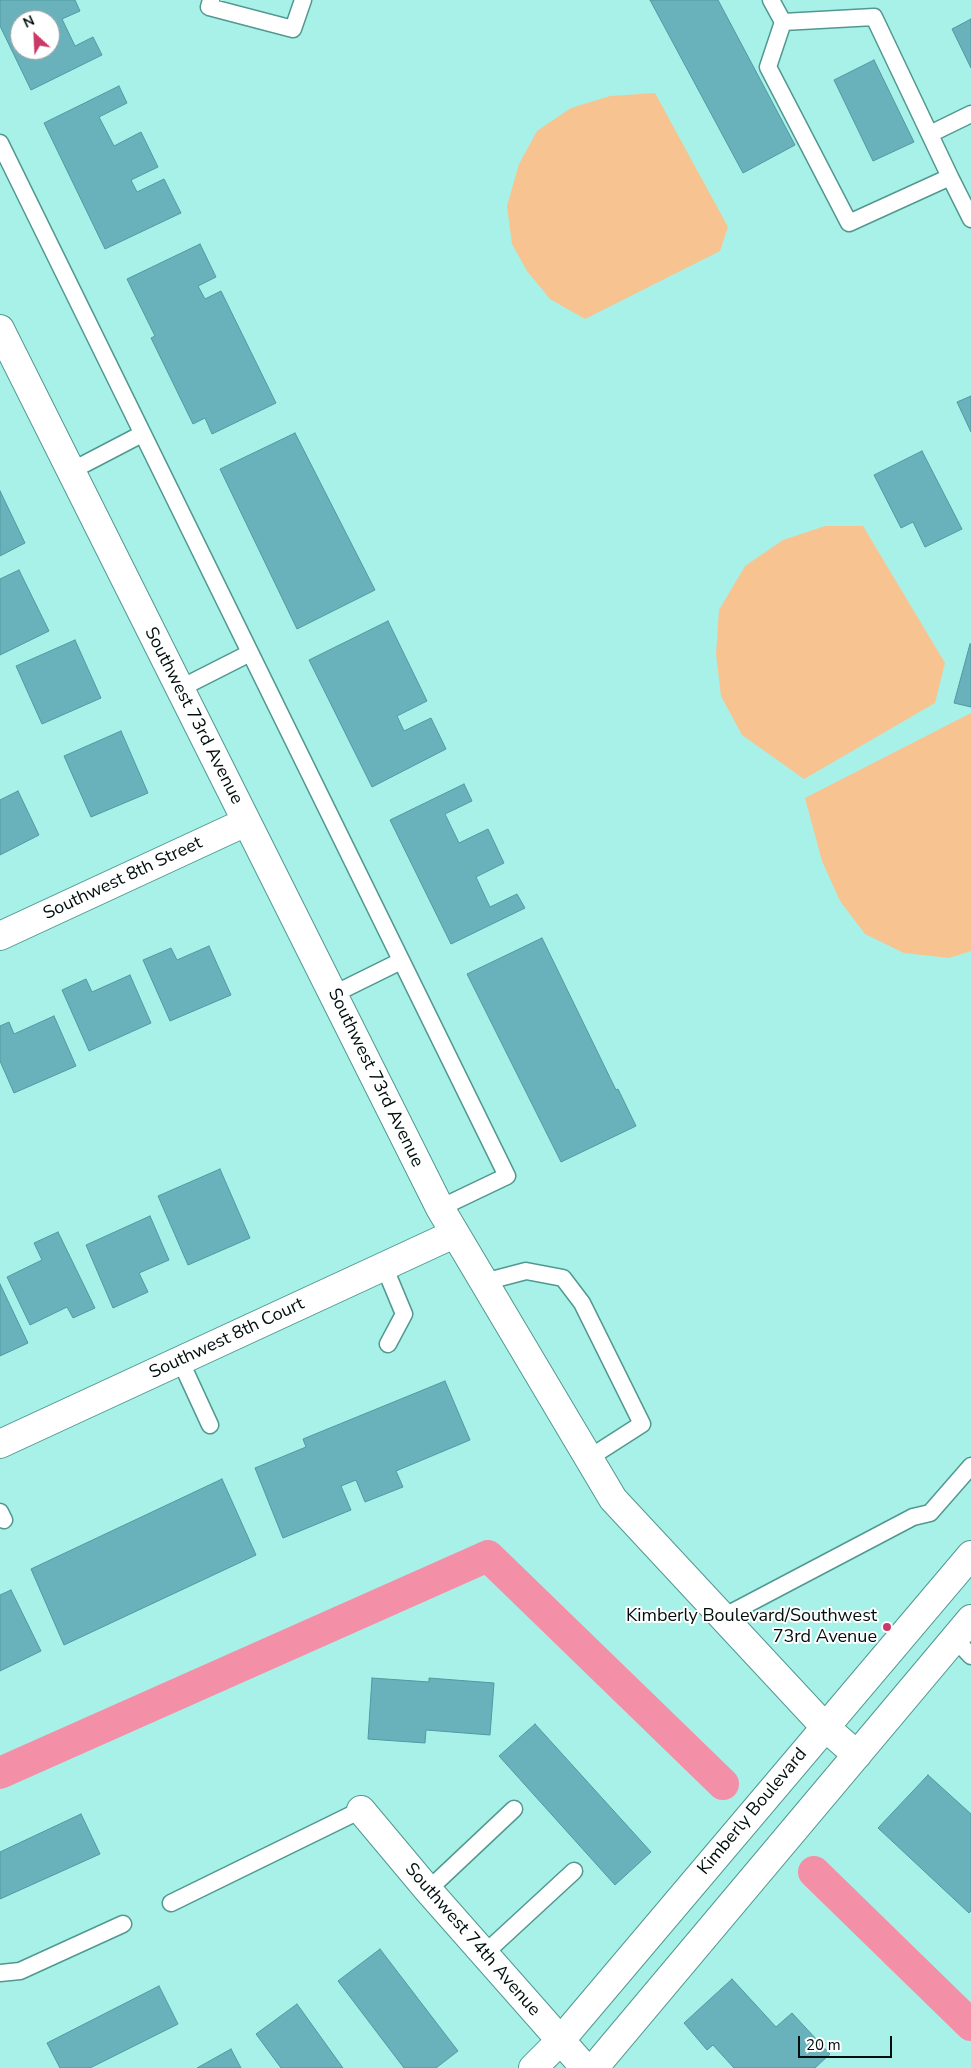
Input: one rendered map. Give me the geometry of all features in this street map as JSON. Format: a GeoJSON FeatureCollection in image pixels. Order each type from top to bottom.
{"type":"FeatureCollection","features":[{"type":"Feature","properties":{"kind":"street","name":"Southwest 73rd Avenue"},"geometry":{"type":"LineString","coordinates":[[0,329],[440,1208],[613,1499],[825,1727],[857,1755]]}},
{"type":"Feature","properties":{"kind":"street","name":"Southwest 8th Street"},"geometry":{"type":"LineString","coordinates":[[0,936],[246,822]]}},
{"type":"Feature","properties":{"kind":"street","name":"Southwest 8th Court"},"geometry":{"type":"LineString","coordinates":[[0,1444],[454,1234]]}},
{"type":"Feature","properties":{"kind":"street","name":"Kimberly Boulevard"},"geometry":{"type":"LineString","coordinates":[[533,2068],[560,2041],[971,1555]]}},
{"type":"Feature","properties":{"kind":"street"},"geometry":{"type":"LineString","coordinates":[[594,2068],[857,1755],[965,1638]]}},
{"type":"Feature","properties":{"kind":"street","name":"Southwest 74th Avenue"},"geometry":{"type":"LineString","coordinates":[[361,1810],[428,1890],[585,2068]]}},
{"type":"Feature","properties":{"kind":"lane"},"geometry":{"type":"LineString","coordinates":[[211,0],[209,7],[293,29],[303,0]]}},
{"type":"Feature","properties":{"kind":"lane"},"geometry":{"type":"LineString","coordinates":[[771,0],[783,22],[768,67],[849,223],[950,177]]}},
{"type":"Feature","properties":{"kind":"lane"},"geometry":{"type":"LineString","coordinates":[[783,22],[874,17],[971,219]]}},
{"type":"Feature","properties":{"kind":"lane"},"geometry":{"type":"LineString","coordinates":[[930,134],[971,114]]}},
{"type":"Feature","properties":{"kind":"lane"},"geometry":{"type":"LineString","coordinates":[[0,144],[506,1176],[440,1208]]}},
{"type":"Feature","properties":{"kind":"lane"},"geometry":{"type":"LineString","coordinates":[[71,471],[142,434]]}},
{"type":"Feature","properties":{"kind":"lane"},"geometry":{"type":"LineString","coordinates":[[179,689],[250,653]]}},
{"type":"Feature","properties":{"kind":"lane"},"geometry":{"type":"LineString","coordinates":[[334,994],[401,961]]}},
{"type":"Feature","properties":{"kind":"lane"},"geometry":{"type":"LineString","coordinates":[[384,1266],[404,1314],[388,1344]]}},
{"type":"Feature","properties":{"kind":"lane"},"geometry":{"type":"LineString","coordinates":[[484,1282],[526,1270],[563,1278],[582,1303],[642,1424],[589,1458]]}},
{"type":"Feature","properties":{"kind":"lane"},"geometry":{"type":"LineString","coordinates":[[180,1360],[210,1425]]}},
{"type":"Feature","properties":{"kind":"lane"},"geometry":{"type":"LineString","coordinates":[[723,1617],[913,1517],[930,1513],[971,1466]]}},
{"type":"Feature","properties":{"kind":"lane"},"geometry":{"type":"LineString","coordinates":[[428,1890],[514,1809]]}},
{"type":"Feature","properties":{"kind":"lane"},"geometry":{"type":"LineString","coordinates":[[171,1903],[361,1810]]}},
{"type":"Feature","properties":{"kind":"lane"},"geometry":{"type":"LineString","coordinates":[[484,1954],[574,1871]]}},
{"type":"Feature","properties":{"kind":"lane"},"geometry":{"type":"LineString","coordinates":[[0,1973],[20,1971],[123,1924]]}},
{"type":"Feature","properties":{"kind":"shaded area"},"geometry":{"type":"Polygon","coordinates":[[[655,93],[728,227],[720,251],[585,319],[550,299],[527,271],[512,244],[507,206],[519,164],[537,131],[571,108],[610,96],[655,93]]]}},
{"type":"Feature","properties":{"kind":"shaded area"},"geometry":{"type":"Polygon","coordinates":[[[825,526],[863,526],[945,663],[935,703],[804,779],[742,735],[721,696],[716,654],[719,610],[745,566],[783,540],[825,526]]]}},
{"type":"Feature","properties":{"kind":"shaded area"},"geometry":{"type":"Polygon","coordinates":[[[971,713],[971,951],[949,958],[904,953],[865,934],[840,901],[822,861],[805,798],[971,713]]]}},
{"type":"Feature","properties":{"kind":"building"},"geometry":{"type":"Polygon","coordinates":[[[0,0],[75,0],[80,11],[62,19],[75,46],[93,37],[102,55],[31,90],[16,60],[60,60],[60,10],[10,10],[10,47],[0,26],[0,0]]]}},
{"type":"Feature","properties":{"kind":"building"},"geometry":{"type":"Polygon","coordinates":[[[650,0],[718,0],[795,145],[743,173],[650,0]]]}},
{"type":"Feature","properties":{"kind":"building"},"geometry":{"type":"Polygon","coordinates":[[[971,19],[971,68],[952,29],[971,19]]]}},
{"type":"Feature","properties":{"kind":"building"},"geometry":{"type":"Polygon","coordinates":[[[874,60],[914,142],[873,161],[834,80],[874,60]]]}},
{"type":"Feature","properties":{"kind":"building"},"geometry":{"type":"Polygon","coordinates":[[[119,86],[127,103],[99,117],[114,146],[141,132],[158,167],[131,180],[137,192],[164,179],[181,213],[105,249],[44,123],[119,86]]]}},
{"type":"Feature","properties":{"kind":"building"},"geometry":{"type":"Polygon","coordinates":[[[200,244],[216,277],[198,286],[205,299],[221,291],[276,403],[212,434],[205,418],[193,424],[151,338],[155,336],[127,279],[200,244]]]}},
{"type":"Feature","properties":{"kind":"building"},"geometry":{"type":"Polygon","coordinates":[[[971,396],[971,432],[957,402],[971,396]]]}},
{"type":"Feature","properties":{"kind":"building"},"geometry":{"type":"Polygon","coordinates":[[[295,433],[375,590],[297,629],[220,469],[295,433]]]}},
{"type":"Feature","properties":{"kind":"building"},"geometry":{"type":"Polygon","coordinates":[[[922,451],[962,529],[925,547],[913,522],[901,528],[874,475],[922,451]]]}},
{"type":"Feature","properties":{"kind":"building"},"geometry":{"type":"Polygon","coordinates":[[[0,491],[25,543],[0,556],[0,491]]]}},
{"type":"Feature","properties":{"kind":"building"},"geometry":{"type":"Polygon","coordinates":[[[19,570],[49,631],[0,655],[0,579],[19,570]]]}},
{"type":"Feature","properties":{"kind":"building"},"geometry":{"type":"Polygon","coordinates":[[[388,621],[427,701],[397,716],[404,731],[431,718],[446,749],[372,787],[309,660],[388,621]]]}},
{"type":"Feature","properties":{"kind":"building"},"geometry":{"type":"Polygon","coordinates":[[[75,640],[101,698],[42,724],[16,666],[75,640]]]}},
{"type":"Feature","properties":{"kind":"building"},"geometry":{"type":"Polygon","coordinates":[[[971,644],[971,707],[954,703],[971,644]]]}},
{"type":"Feature","properties":{"kind":"building"},"geometry":{"type":"Polygon","coordinates":[[[121,731],[148,793],[91,817],[64,756],[121,731]]]}},
{"type":"Feature","properties":{"kind":"building"},"geometry":{"type":"Polygon","coordinates":[[[464,784],[472,801],[445,814],[459,843],[488,829],[504,863],[476,877],[490,907],[517,894],[525,908],[451,944],[390,820],[464,784]]]}},
{"type":"Feature","properties":{"kind":"building"},"geometry":{"type":"Polygon","coordinates":[[[18,791],[39,835],[0,855],[0,800],[18,791]]]}},
{"type":"Feature","properties":{"kind":"building"},"geometry":{"type":"Polygon","coordinates":[[[542,938],[616,1090],[618,1089],[636,1126],[561,1162],[467,974],[542,938]]]}},
{"type":"Feature","properties":{"kind":"building"},"geometry":{"type":"Polygon","coordinates":[[[209,946],[231,995],[170,1021],[143,960],[171,948],[177,960],[209,946]]]}},
{"type":"Feature","properties":{"kind":"building"},"geometry":{"type":"Polygon","coordinates":[[[130,975],[151,1023],[89,1051],[62,990],[86,979],[92,992],[130,975]]]}},
{"type":"Feature","properties":{"kind":"building"},"geometry":{"type":"Polygon","coordinates":[[[54,1016],[76,1066],[14,1093],[0,1061],[0,1026],[9,1022],[14,1034],[54,1016]]]}},
{"type":"Feature","properties":{"kind":"building"},"geometry":{"type":"Polygon","coordinates":[[[220,1169],[250,1238],[188,1265],[158,1196],[220,1169]]]}},
{"type":"Feature","properties":{"kind":"building"},"geometry":{"type":"Polygon","coordinates":[[[150,1216],[169,1260],[139,1273],[148,1292],[113,1308],[86,1245],[150,1216]]]}},
{"type":"Feature","properties":{"kind":"building"},"geometry":{"type":"Polygon","coordinates":[[[58,1232],[95,1308],[73,1318],[67,1307],[30,1325],[7,1277],[42,1260],[34,1243],[58,1232]]]}},
{"type":"Feature","properties":{"kind":"building"},"geometry":{"type":"Polygon","coordinates":[[[0,1284],[28,1343],[0,1356],[0,1284]]]}},
{"type":"Feature","properties":{"kind":"building"},"geometry":{"type":"Polygon","coordinates":[[[445,1381],[470,1440],[396,1471],[403,1487],[365,1502],[356,1480],[341,1486],[351,1510],[283,1538],[255,1468],[306,1447],[303,1439],[445,1381]]]}},
{"type":"Feature","properties":{"kind":"building"},"geometry":{"type":"Polygon","coordinates":[[[222,1479],[256,1555],[64,1645],[31,1569],[222,1479]]]}},
{"type":"Feature","properties":{"kind":"building"},"geometry":{"type":"Polygon","coordinates":[[[11,1590],[41,1651],[0,1671],[0,1595],[11,1590]]]}},
{"type":"Feature","properties":{"kind":"building"},"geometry":{"type":"Polygon","coordinates":[[[372,1678],[429,1682],[429,1678],[494,1683],[490,1735],[426,1730],[425,1743],[368,1739],[372,1678]]]}},
{"type":"Feature","properties":{"kind":"building"},"geometry":{"type":"Polygon","coordinates":[[[535,1724],[651,1852],[615,1885],[499,1756],[535,1724]]]}},
{"type":"Feature","properties":{"kind":"building"},"geometry":{"type":"Polygon","coordinates":[[[928,1775],[971,1814],[971,1911],[969,1913],[878,1828],[928,1775]]]}},
{"type":"Feature","properties":{"kind":"building"},"geometry":{"type":"Polygon","coordinates":[[[81,1814],[100,1854],[0,1899],[0,1852],[81,1814]]]}},
{"type":"Feature","properties":{"kind":"building"},"geometry":{"type":"Polygon","coordinates":[[[380,1949],[458,2051],[436,2068],[404,2068],[338,1981],[380,1949]]]}},
{"type":"Feature","properties":{"kind":"building"},"geometry":{"type":"Polygon","coordinates":[[[732,1979],[776,2027],[792,2013],[830,2054],[815,2068],[734,2068],[713,2045],[707,2050],[684,2023],[732,1979]]]}},
{"type":"Feature","properties":{"kind":"building"},"geometry":{"type":"Polygon","coordinates":[[[159,1986],[178,2024],[90,2068],[60,2068],[47,2043],[159,1986]]]}},
{"type":"Feature","properties":{"kind":"building"},"geometry":{"type":"Polygon","coordinates":[[[297,2004],[343,2068],[281,2068],[256,2034],[297,2004]]]}},
{"type":"Feature","properties":{"kind":"building"},"geometry":{"type":"Polygon","coordinates":[[[231,2049],[241,2068],[197,2068],[231,2049]]]}},
{"type":"Feature","properties":{"kind":"waterway"},"geometry":{"type":"LineString","coordinates":[[0,1773],[488,1556],[723,1784]]}},
{"type":"Feature","properties":{"kind":"waterway"},"geometry":{"type":"LineString","coordinates":[[814,1872],[971,2025]]}},
{"type":"Feature","properties":{"kind":"place","name":"Kimberly Boulevard/Southwest 73rd Avenue"},"geometry":{"type":"Point","coordinates":[887,1627]}}]}
